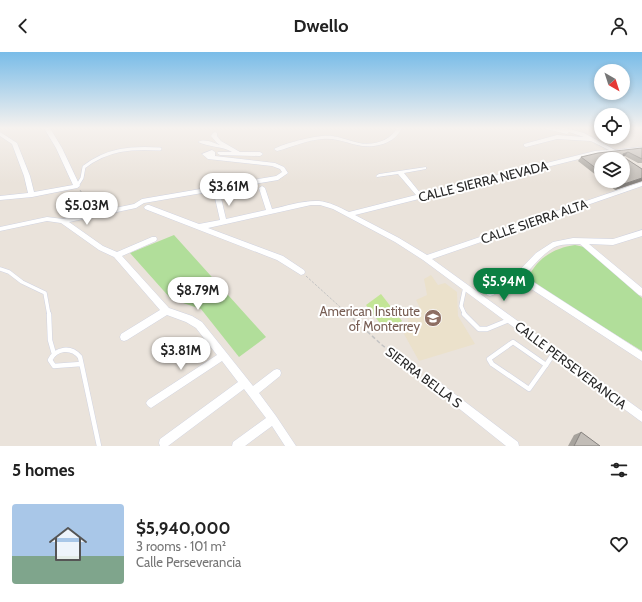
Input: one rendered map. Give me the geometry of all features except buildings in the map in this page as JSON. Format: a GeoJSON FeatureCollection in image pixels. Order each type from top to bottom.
{"type":"FeatureCollection","features":[{"type":"Feature","properties":{"kind":"street"},"geometry":{"type":"LineString","coordinates":[[15,146],[27,176],[32,195]]}},
{"type":"Feature","properties":{"kind":"street"},"geometry":{"type":"LineString","coordinates":[[0,198],[32,195],[77,186],[57,146]]}},
{"type":"Feature","properties":{"kind":"street"},"geometry":{"type":"LineString","coordinates":[[216,146],[219,148],[227,147],[240,154]]}},
{"type":"Feature","properties":{"kind":"street"},"geometry":{"type":"LineString","coordinates":[[277,149],[287,146]]}},
{"type":"Feature","properties":{"kind":"street"},"geometry":{"type":"LineString","coordinates":[[607,146],[615,150]]}},
{"type":"Feature","properties":{"kind":"street","name":"CALLE SIERRA NEVADA"},"geometry":{"type":"LineString","coordinates":[[348,214],[585,155],[615,150],[642,149]]}},
{"type":"Feature","properties":{"kind":"street"},"geometry":{"type":"LineString","coordinates":[[0,230],[34,222],[47,220],[63,221],[95,215],[136,206],[142,201],[278,178],[285,173],[282,168],[273,164],[211,154],[260,154]]}},
{"type":"Feature","properties":{"kind":"street"},"geometry":{"type":"LineString","coordinates":[[379,176],[424,168]]}},
{"type":"Feature","properties":{"kind":"street"},"geometry":{"type":"LineString","coordinates":[[399,172],[420,196]]}},
{"type":"Feature","properties":{"kind":"street","name":"CALLE SIERRA ALTA"},"geometry":{"type":"LineString","coordinates":[[426,258],[642,184]]}},
{"type":"Feature","properties":{"kind":"street"},"geometry":{"type":"LineString","coordinates":[[262,188],[269,211]]}},
{"type":"Feature","properties":{"kind":"street"},"geometry":{"type":"LineString","coordinates":[[218,198],[223,221]]}},
{"type":"Feature","properties":{"kind":"street","name":"CALLE PERSEVERANCIA"},"geometry":{"type":"LineString","coordinates":[[199,227],[311,203],[320,203],[335,207],[402,243],[426,258],[642,417]]}},
{"type":"Feature","properties":{"kind":"street"},"geometry":{"type":"LineString","coordinates":[[147,206],[280,258],[301,272]]}},
{"type":"Feature","properties":{"kind":"street"},"geometry":{"type":"LineString","coordinates":[[63,221],[101,248],[117,255],[166,312],[189,319],[199,324],[273,419],[292,446]]}},
{"type":"Feature","properties":{"kind":"street"},"geometry":{"type":"LineString","coordinates":[[490,293],[519,277],[539,255],[550,247],[562,242],[613,242],[642,233]]}},
{"type":"Feature","properties":{"kind":"street"},"geometry":{"type":"LineString","coordinates":[[117,255],[154,239]]}},
{"type":"Feature","properties":{"kind":"street"},"geometry":{"type":"LineString","coordinates":[[581,241],[642,293]]}},
{"type":"Feature","properties":{"kind":"street"},"geometry":{"type":"LineString","coordinates":[[519,277],[642,357]]}},
{"type":"Feature","properties":{"kind":"street"},"geometry":{"type":"LineString","coordinates":[[124,337],[166,312]]}},
{"type":"Feature","properties":{"kind":"street"},"geometry":{"type":"LineString","coordinates":[[151,403],[223,356]]}},
{"type":"Feature","properties":{"kind":"street"},"geometry":{"type":"LineString","coordinates":[[252,393],[277,373]]}},
{"type":"Feature","properties":{"kind":"street"},"geometry":{"type":"LineString","coordinates":[[164,443],[244,383]]}},
{"type":"Feature","properties":{"kind":"street","name":"SIERRA BELLA S"},"geometry":{"type":"LineString","coordinates":[[440,388],[514,446]]}},
{"type":"Feature","properties":{"kind":"street"},"geometry":{"type":"LineString","coordinates":[[237,446],[273,419]]}},
{"type":"Feature","properties":{"kind":"lane"},"geometry":{"type":"LineString","coordinates":[[77,186],[82,178],[84,167],[97,157],[132,148],[160,149]]}},
{"type":"Feature","properties":{"kind":"lane"},"geometry":{"type":"LineString","coordinates":[[0,269],[9,272],[22,282],[45,293],[49,309],[50,340],[54,354]]}},
{"type":"Feature","properties":{"kind":"lane"},"geometry":{"type":"LineString","coordinates":[[466,286],[460,308],[464,315],[479,329],[486,329],[510,319]]}},
{"type":"Feature","properties":{"kind":"lane"},"geometry":{"type":"LineString","coordinates":[[546,365],[513,342],[495,353],[489,359],[492,364],[528,389],[530,388],[546,365],[554,352]]}},
{"type":"Feature","properties":{"kind":"lane"},"geometry":{"type":"LineString","coordinates":[[82,364],[54,366],[50,360],[54,354],[68,349],[77,353],[80,357],[82,364],[91,414],[99,446]]}},
{"type":"Feature","properties":{"kind":"path"},"geometry":{"type":"LineString","coordinates":[[77,186],[95,215]]}},
{"type":"Feature","properties":{"kind":"path","name":"SIERRA BELLA S"},"geometry":{"type":"LineString","coordinates":[[301,272],[398,358],[440,388]]}},
{"type":"Feature","properties":{"kind":"shaded area","name":"American Institute of Monterrey"},"geometry":{"type":"Polygon","coordinates":[[[431,275],[438,285],[445,283],[457,292],[458,316],[475,344],[419,361],[404,334],[408,331],[401,325],[409,320],[403,314],[411,306],[416,310],[420,308],[416,300],[427,295],[424,279],[431,275]]]}},
{"type":"Feature","properties":{"kind":"green space"},"geometry":{"type":"Polygon","coordinates":[[[174,235],[266,337],[239,357],[201,309],[171,299],[130,253],[174,235]]]}},
{"type":"Feature","properties":{"kind":"green space"},"geometry":{"type":"Polygon","coordinates":[[[575,245],[584,247],[642,298],[642,351],[563,302],[528,278],[536,265],[547,255],[567,246],[575,245]]]}},
{"type":"Feature","properties":{"kind":"green space"},"geometry":{"type":"Polygon","coordinates":[[[381,294],[402,321],[386,331],[366,305],[381,294]]]}},
{"type":"Feature","properties":{"kind":"place","name":"American Institute of Monterrey"},"geometry":{"type":"Point","coordinates":[433,318]}}]}
